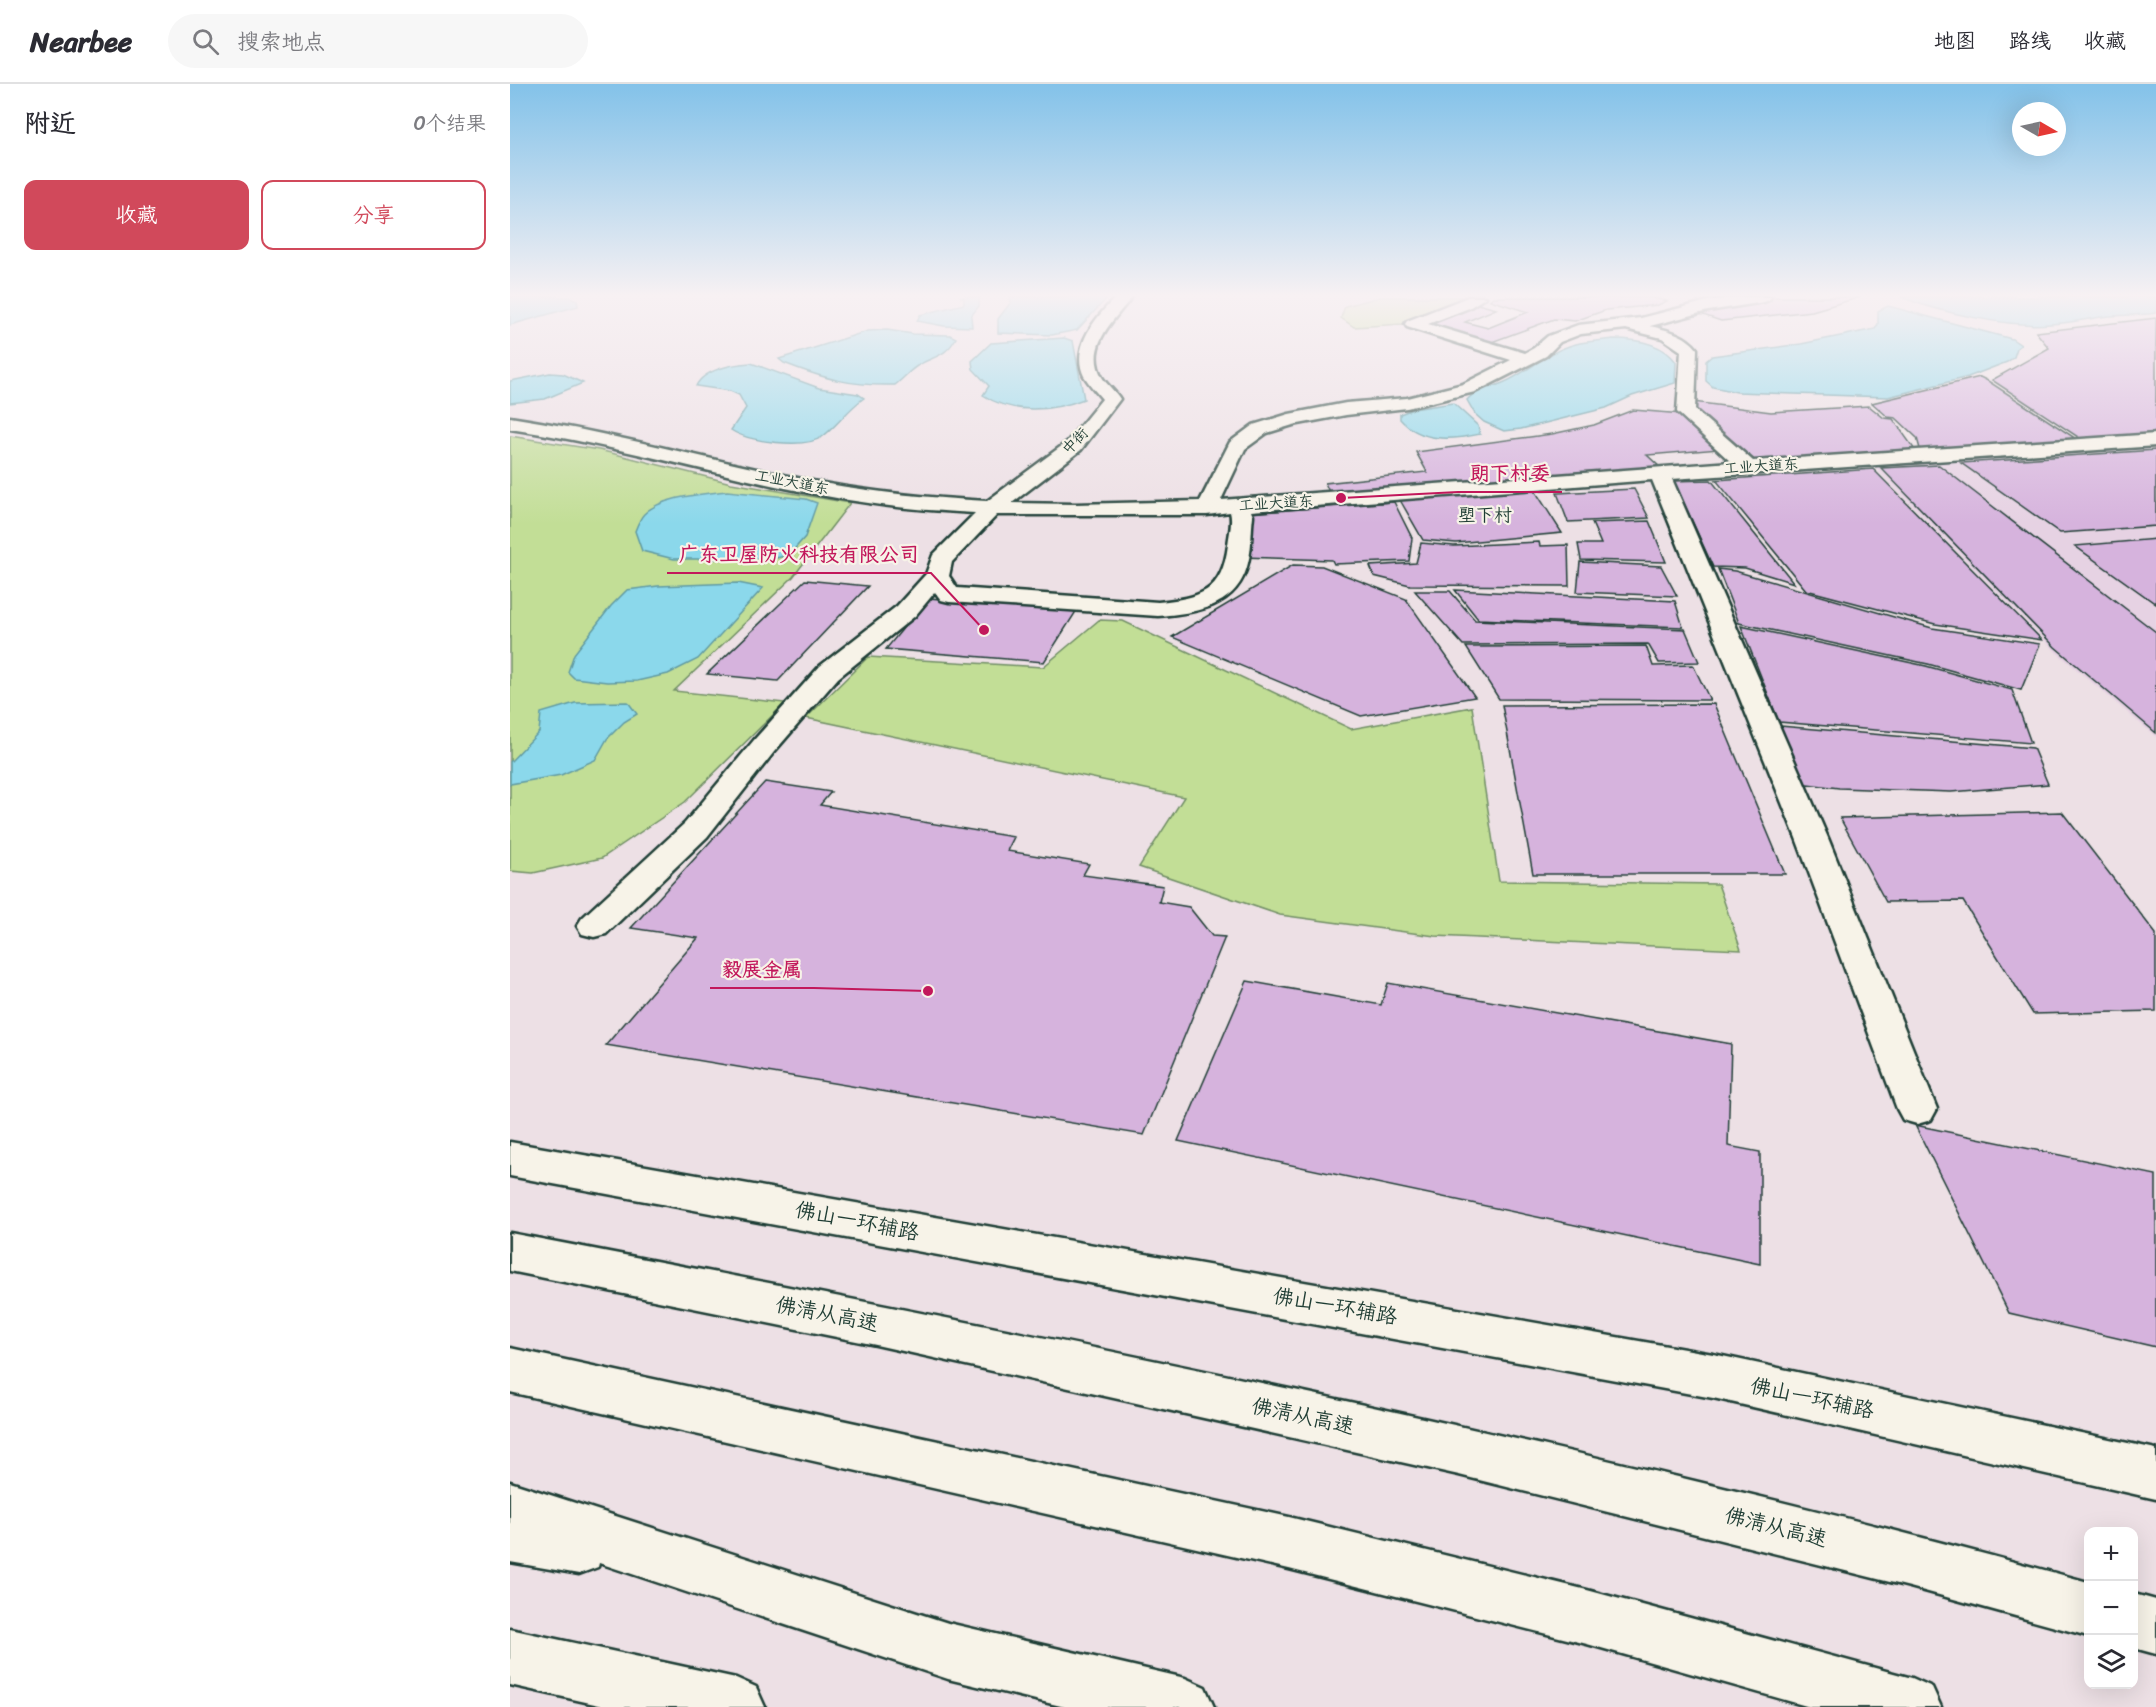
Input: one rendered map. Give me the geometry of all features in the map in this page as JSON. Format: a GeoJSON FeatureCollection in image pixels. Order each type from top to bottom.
{"type":"FeatureCollection","features":[{"type":"Feature","properties":{"kind":"main road","name":"中街"},"geometry":{"type":"LineString","coordinates":[[993,507],[1074,446],[1111,399],[1092,373]]}},
{"type":"Feature","properties":{"kind":"main road"},"geometry":{"type":"LineString","coordinates":[[1207,509],[1237,446],[1260,429],[1290,420],[1346,409],[1407,403],[1437,397],[1469,388],[1499,373]]}},
{"type":"Feature","properties":{"kind":"main road"},"geometry":{"type":"LineString","coordinates":[[1688,373],[1686,412],[1748,467]]}},
{"type":"Feature","properties":{"kind":"main road","name":"工业大道东"},"geometry":{"type":"LineString","coordinates":[[510,423],[551,428],[780,481],[923,504],[1084,510],[1207,509],[1659,473],[2156,440]]}},
{"type":"Feature","properties":{"kind":"main road"},"geometry":{"type":"LineString","coordinates":[[1659,473],[1812,838],[1917,1109]]}},
{"type":"Feature","properties":{"kind":"main road"},"geometry":{"type":"LineString","coordinates":[[937,576],[949,595],[1158,609],[1192,606],[1217,595],[1231,579],[1237,563],[1242,516],[1238,506]]}},
{"type":"Feature","properties":{"kind":"main road"},"geometry":{"type":"LineString","coordinates":[[594,926],[696,830],[764,746],[829,672],[906,611],[937,576],[941,560],[993,507]]}},
{"type":"Feature","properties":{"kind":"main road","name":"佛山一环辅路"},"geometry":{"type":"LineString","coordinates":[[510,1159],[1609,1356],[1713,1376],[2156,1474]]}},
{"type":"Feature","properties":{"kind":"main road","name":"佛清从高速"},"geometry":{"type":"LineString","coordinates":[[510,1252],[876,1324],[1448,1448],[1622,1489],[2084,1608]]}},
{"type":"Feature","properties":{"kind":"main road"},"geometry":{"type":"LineString","coordinates":[[510,1370],[1289,1543],[1587,1617],[1912,1707]]}},
{"type":"Feature","properties":{"kind":"main road"},"geometry":{"type":"LineString","coordinates":[[510,1508],[948,1651],[1185,1707]]}},
{"type":"Feature","properties":{"kind":"main road"},"geometry":{"type":"LineString","coordinates":[[510,1536],[692,1567]]}},
{"type":"Feature","properties":{"kind":"main road"},"geometry":{"type":"LineString","coordinates":[[2138,1622],[2156,1627]]}},
{"type":"Feature","properties":{"kind":"main road"},"geometry":{"type":"LineString","coordinates":[[510,1657],[736,1707]]}},
{"type":"Feature","properties":{"kind":"shaded area"},"geometry":{"type":"Polygon","coordinates":[[[2156,448],[2156,737],[2056,652],[1872,465],[2156,448]]]}},
{"type":"Feature","properties":{"kind":"green space"},"geometry":{"type":"Polygon","coordinates":[[[510,436],[599,450],[731,483],[850,503],[793,577],[674,691],[785,703],[685,802],[602,858],[533,873],[510,871],[510,436]]]}},
{"type":"Feature","properties":{"kind":"green space"},"geometry":{"type":"Polygon","coordinates":[[[1099,620],[1123,621],[1351,729],[1472,707],[1499,881],[1718,884],[1741,950],[1435,936],[1280,915],[1139,867],[1184,797],[806,718],[868,657],[1043,667],[1099,620]]]}},
{"type":"Feature","properties":{"kind":"water"},"geometry":{"type":"Polygon","coordinates":[[[550,373],[563,374],[583,383],[545,399],[510,403],[510,381],[550,373]]]}},
{"type":"Feature","properties":{"kind":"water"},"geometry":{"type":"Polygon","coordinates":[[[711,373],[777,373],[819,388],[858,394],[864,398],[822,437],[803,443],[776,443],[750,438],[731,430],[746,408],[739,395],[730,391],[696,386],[711,373]]]}},
{"type":"Feature","properties":{"kind":"water"},"geometry":{"type":"Polygon","coordinates":[[[811,373],[908,373],[895,385],[864,384],[811,373]]]}},
{"type":"Feature","properties":{"kind":"water"},"geometry":{"type":"Polygon","coordinates":[[[977,373],[1079,373],[1084,399],[1046,408],[1020,408],[1007,406],[983,395],[989,386],[977,373]]]}},
{"type":"Feature","properties":{"kind":"water"},"geometry":{"type":"Polygon","coordinates":[[[1521,373],[1675,373],[1675,383],[1632,396],[1606,408],[1504,431],[1484,422],[1475,414],[1467,400],[1480,391],[1521,373]]]}},
{"type":"Feature","properties":{"kind":"water"},"geometry":{"type":"Polygon","coordinates":[[[1706,373],[1979,373],[1888,397],[1737,392],[1713,387],[1706,381],[1706,373]]]}},
{"type":"Feature","properties":{"kind":"water"},"geometry":{"type":"Polygon","coordinates":[[[1453,403],[1478,426],[1480,434],[1459,438],[1437,438],[1417,432],[1400,419],[1400,414],[1413,409],[1453,403]]]}},
{"type":"Feature","properties":{"kind":"water"},"geometry":{"type":"Polygon","coordinates":[[[727,491],[806,499],[817,503],[805,537],[789,555],[772,559],[674,559],[642,551],[635,531],[643,516],[652,508],[683,497],[727,491]]]}},
{"type":"Feature","properties":{"kind":"water"},"geometry":{"type":"Polygon","coordinates":[[[738,583],[763,588],[698,659],[668,674],[637,681],[607,682],[574,678],[568,672],[574,654],[611,606],[627,590],[658,586],[738,583]]]}},
{"type":"Feature","properties":{"kind":"water"},"geometry":{"type":"Polygon","coordinates":[[[628,702],[637,714],[624,722],[607,739],[595,760],[561,775],[510,784],[510,762],[539,732],[541,713],[575,703],[628,702]]]}},
{"type":"Feature","properties":{"kind":"building"},"geometry":{"type":"Polygon","coordinates":[[[2005,373],[2156,373],[2156,436],[2084,441],[1992,380],[2005,373]]]}},
{"type":"Feature","properties":{"kind":"building"},"geometry":{"type":"Polygon","coordinates":[[[1980,377],[2081,442],[1920,449],[1917,438],[1896,418],[1888,417],[1872,403],[1980,377]]]}},
{"type":"Feature","properties":{"kind":"building"},"geometry":{"type":"Polygon","coordinates":[[[1693,402],[1771,412],[1869,406],[1884,418],[1893,419],[1915,450],[1754,462],[1699,419],[1693,402]]]}},
{"type":"Feature","properties":{"kind":"building"},"geometry":{"type":"Polygon","coordinates":[[[1633,410],[1683,414],[1720,449],[1647,455],[1662,469],[1330,494],[1325,483],[1427,472],[1416,452],[1552,434],[1594,425],[1633,410]]]}},
{"type":"Feature","properties":{"kind":"building"},"geometry":{"type":"Polygon","coordinates":[[[2156,450],[2156,526],[2060,533],[1961,463],[2156,450]]]}},
{"type":"Feature","properties":{"kind":"building"},"geometry":{"type":"Polygon","coordinates":[[[1939,465],[2156,632],[2156,733],[2055,647],[1881,468],[1939,465]]]}},
{"type":"Feature","properties":{"kind":"building"},"geometry":{"type":"Polygon","coordinates":[[[1873,469],[2042,640],[1935,624],[1806,590],[1716,480],[1873,469]]]}},
{"type":"Feature","properties":{"kind":"building"},"geometry":{"type":"Polygon","coordinates":[[[1711,480],[1794,583],[1745,568],[1713,567],[1674,481],[1711,480]]]}},
{"type":"Feature","properties":{"kind":"building"},"geometry":{"type":"Polygon","coordinates":[[[1534,489],[1562,533],[1456,543],[1423,540],[1400,500],[1534,489]]]}},
{"type":"Feature","properties":{"kind":"building"},"geometry":{"type":"Polygon","coordinates":[[[1634,489],[1649,518],[1568,522],[1557,493],[1634,489]]]}},
{"type":"Feature","properties":{"kind":"building"},"geometry":{"type":"Polygon","coordinates":[[[1394,502],[1412,538],[1409,561],[1334,564],[1332,560],[1243,557],[1249,513],[1394,502]]]}},
{"type":"Feature","properties":{"kind":"building"},"geometry":{"type":"Polygon","coordinates":[[[1649,521],[1666,562],[1581,560],[1578,544],[1601,544],[1592,523],[1649,521]]]}},
{"type":"Feature","properties":{"kind":"building"},"geometry":{"type":"Polygon","coordinates":[[[2156,539],[2156,604],[2075,546],[2156,539]]]}},
{"type":"Feature","properties":{"kind":"building"},"geometry":{"type":"Polygon","coordinates":[[[1539,542],[1540,546],[1568,545],[1569,586],[1410,585],[1374,576],[1370,566],[1416,563],[1421,543],[1454,546],[1539,542]]]}},
{"type":"Feature","properties":{"kind":"building"},"geometry":{"type":"Polygon","coordinates":[[[1580,562],[1661,566],[1677,596],[1577,592],[1580,562]]]}},
{"type":"Feature","properties":{"kind":"building"},"geometry":{"type":"Polygon","coordinates":[[[1293,565],[1322,566],[1406,599],[1475,697],[1361,716],[1172,637],[1293,565]]]}},
{"type":"Feature","properties":{"kind":"building"},"geometry":{"type":"Polygon","coordinates":[[[1718,569],[1735,571],[1932,628],[2040,644],[2021,690],[1928,664],[1739,623],[1718,569]]]}},
{"type":"Feature","properties":{"kind":"building"},"geometry":{"type":"Polygon","coordinates":[[[805,580],[868,586],[778,681],[707,674],[805,580]]]}},
{"type":"Feature","properties":{"kind":"building"},"geometry":{"type":"Polygon","coordinates":[[[1455,590],[1675,601],[1683,627],[1478,619],[1455,590]]]}},
{"type":"Feature","properties":{"kind":"building"},"geometry":{"type":"Polygon","coordinates":[[[1415,591],[1450,591],[1475,620],[1685,629],[1699,662],[1659,663],[1648,644],[1463,645],[1415,591]]]}},
{"type":"Feature","properties":{"kind":"building"},"geometry":{"type":"Polygon","coordinates":[[[928,598],[1077,610],[1044,662],[886,649],[928,598]]]}},
{"type":"Feature","properties":{"kind":"building"},"geometry":{"type":"Polygon","coordinates":[[[1741,626],[1926,666],[2012,690],[2031,743],[1779,722],[1741,626]]]}},
{"type":"Feature","properties":{"kind":"building"},"geometry":{"type":"Polygon","coordinates":[[[1646,646],[1653,666],[1693,665],[1710,700],[1499,699],[1466,647],[1646,646]]]}},
{"type":"Feature","properties":{"kind":"building"},"geometry":{"type":"Polygon","coordinates":[[[1714,704],[1785,874],[1533,874],[1502,705],[1714,704]]]}},
{"type":"Feature","properties":{"kind":"building"},"geometry":{"type":"Polygon","coordinates":[[[1780,726],[2033,748],[2048,784],[1951,792],[1839,788],[1799,783],[1780,726]]]}},
{"type":"Feature","properties":{"kind":"building"},"geometry":{"type":"Polygon","coordinates":[[[765,782],[831,792],[820,805],[1014,837],[1007,851],[1089,864],[1083,875],[1163,886],[1159,902],[1189,907],[1212,936],[1225,937],[1144,1135],[606,1045],[698,938],[631,928],[765,782]]]}},
{"type":"Feature","properties":{"kind":"building"},"geometry":{"type":"Polygon","coordinates":[[[2062,812],[2156,934],[2156,1011],[2033,1014],[1963,901],[1886,902],[1840,818],[2062,812]]]}},
{"type":"Feature","properties":{"kind":"building"},"geometry":{"type":"Polygon","coordinates":[[[1247,981],[1381,1005],[1388,983],[1731,1044],[1728,1146],[1760,1152],[1760,1264],[1178,1141],[1247,981]]]}},
{"type":"Feature","properties":{"kind":"building"},"geometry":{"type":"Polygon","coordinates":[[[1915,1125],[2156,1175],[2156,1347],[2009,1313],[1915,1125]]]}},
{"type":"Feature","properties":{"kind":"place","name":"朗下村委"},"geometry":{"type":"Point","coordinates":[1341,498]}},
{"type":"Feature","properties":{"kind":"place","name":"广东卫屋防火科技有限公司"},"geometry":{"type":"Point","coordinates":[984,630]}},
{"type":"Feature","properties":{"kind":"place","name":"毅展金属"},"geometry":{"type":"Point","coordinates":[928,991]}},
{"type":"Feature","properties":{"kind":"district","name":"塱下村"},"geometry":{"type":"Point","coordinates":[1485,515]}}]}
